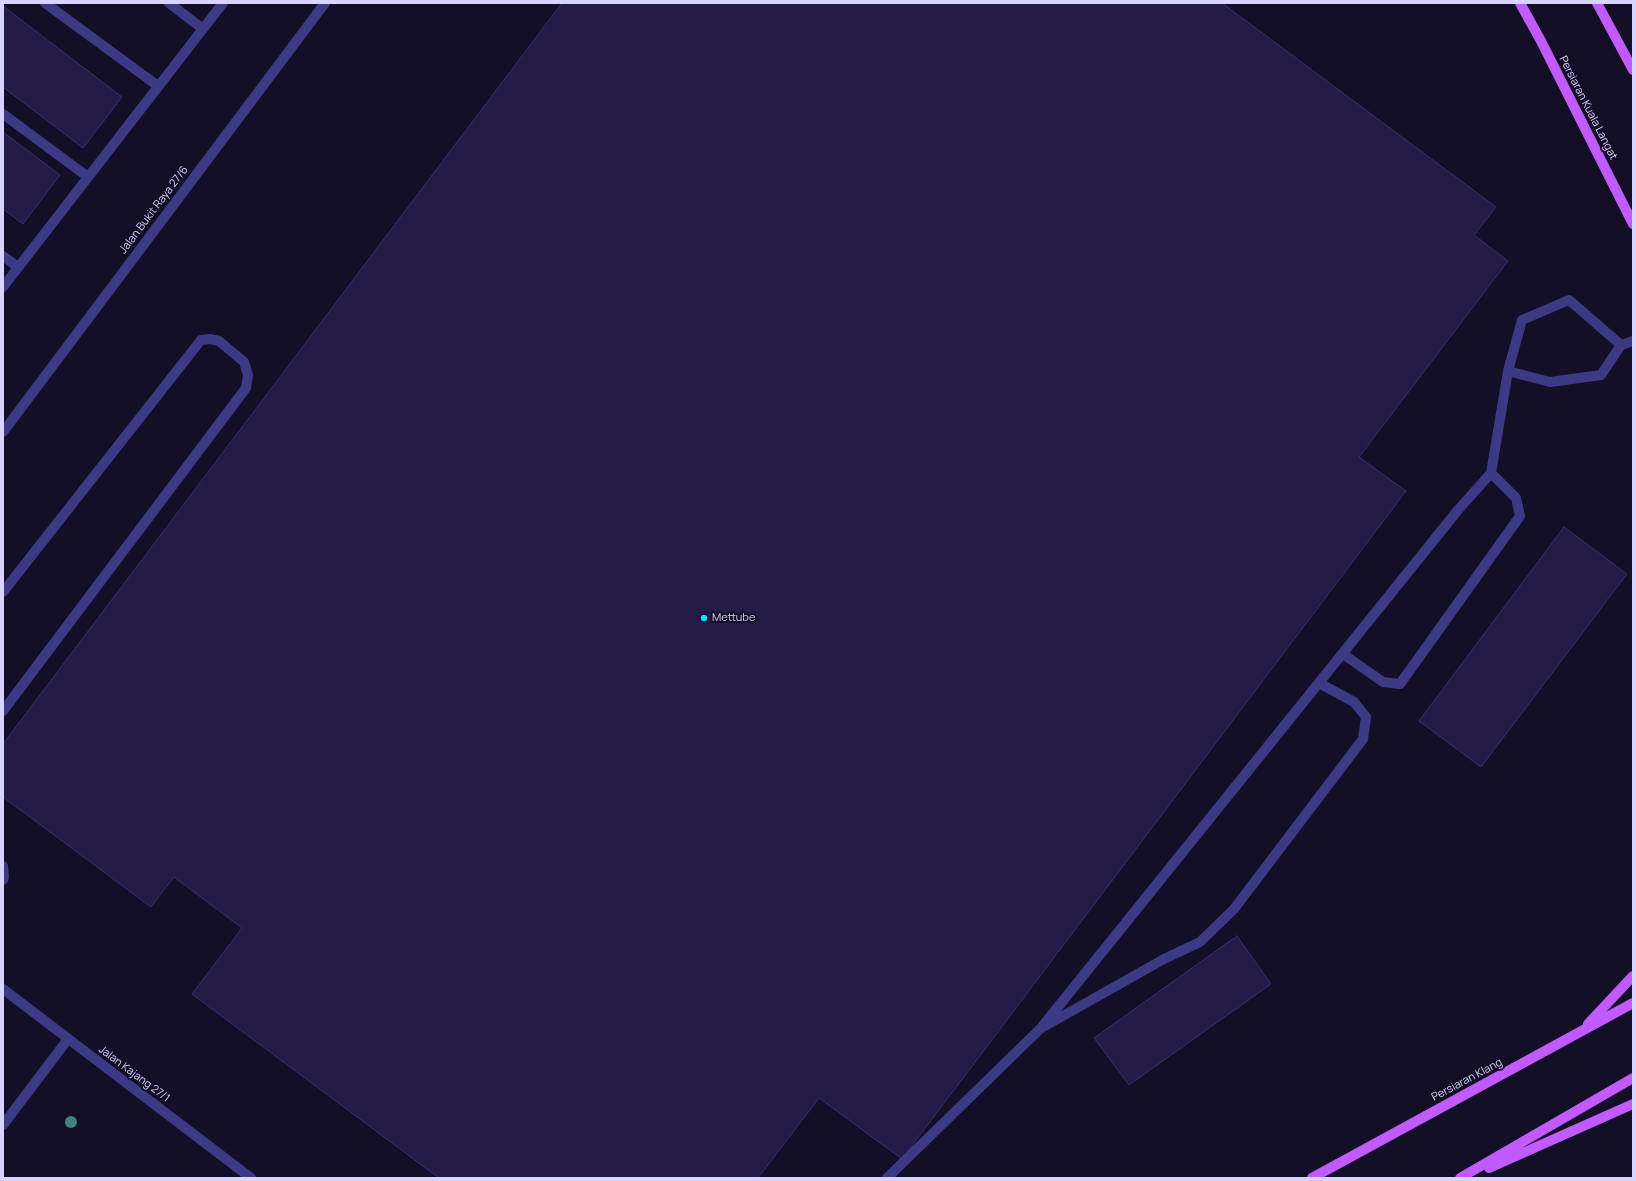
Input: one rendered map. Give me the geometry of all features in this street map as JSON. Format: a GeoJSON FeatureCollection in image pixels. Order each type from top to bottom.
{"type":"FeatureCollection","features":[{"type":"Feature","properties":{"kind":"main road","name":"Persiaran Kuala Langat"},"geometry":{"type":"LineString","coordinates":[[1520,3],[1541,41],[1633,224]]}},
{"type":"Feature","properties":{"kind":"main road"},"geometry":{"type":"LineString","coordinates":[[1597,3],[1633,70]]}},
{"type":"Feature","properties":{"kind":"main road"},"geometry":{"type":"LineString","coordinates":[[1581,1032],[1633,976]]}},
{"type":"Feature","properties":{"kind":"main road","name":"Persiaran Klang"},"geometry":{"type":"LineString","coordinates":[[1312,1178],[1633,1003]]}},
{"type":"Feature","properties":{"kind":"main road"},"geometry":{"type":"LineString","coordinates":[[1460,1178],[1633,1078]]}},
{"type":"Feature","properties":{"kind":"main road"},"geometry":{"type":"LineString","coordinates":[[1466,1178],[1633,1104]]}},
{"type":"Feature","properties":{"kind":"street"},"geometry":{"type":"LineString","coordinates":[[45,3],[158,86]]}},
{"type":"Feature","properties":{"kind":"street"},"geometry":{"type":"LineString","coordinates":[[169,3],[203,29]]}},
{"type":"Feature","properties":{"kind":"street"},"geometry":{"type":"LineString","coordinates":[[3,286],[223,3]]}},
{"type":"Feature","properties":{"kind":"street","name":"Jalan Bukit Raya 27/6"},"geometry":{"type":"LineString","coordinates":[[3,432],[325,3]]}},
{"type":"Feature","properties":{"kind":"street"},"geometry":{"type":"LineString","coordinates":[[3,114],[88,177]]}},
{"type":"Feature","properties":{"kind":"street"},"geometry":{"type":"LineString","coordinates":[[3,256],[18,267]]}},
{"type":"Feature","properties":{"kind":"street"},"geometry":{"type":"LineString","coordinates":[[887,1178],[1041,1028],[1458,510],[1491,473],[1508,371],[1522,320],[1569,300],[1622,345]]}},
{"type":"Feature","properties":{"kind":"street"},"geometry":{"type":"LineString","coordinates":[[3,592],[201,340],[219,340],[244,362],[248,375],[246,388],[3,711]]}},
{"type":"Feature","properties":{"kind":"street"},"geometry":{"type":"LineString","coordinates":[[1508,371],[1550,382],[1601,375],[1622,345],[1633,341]]}},
{"type":"Feature","properties":{"kind":"street"},"geometry":{"type":"LineString","coordinates":[[1343,654],[1383,682],[1400,684],[1520,516],[1516,498],[1491,473]]}},
{"type":"Feature","properties":{"kind":"street"},"geometry":{"type":"LineString","coordinates":[[1041,1028],[1164,959],[1200,942],[1234,909],[1363,739],[1366,717],[1354,702],[1319,683]]}},
{"type":"Feature","properties":{"kind":"street"},"geometry":{"type":"LineString","coordinates":[[3,866],[3,880]]}},
{"type":"Feature","properties":{"kind":"street","name":"Jalan Kajang 27/1"},"geometry":{"type":"LineString","coordinates":[[3,989],[250,1178]]}},
{"type":"Feature","properties":{"kind":"street"},"geometry":{"type":"LineString","coordinates":[[3,1125],[68,1039]]}},
{"type":"Feature","properties":{"kind":"building","name":"Mettube"},"geometry":{"type":"Polygon","coordinates":[[[562,3],[1222,3],[1496,207],[1474,235],[1508,261],[1359,457],[1406,491],[902,1159],[819,1098],[758,1178],[439,1178],[192,994],[242,928],[174,877],[151,907],[3,797],[3,744],[562,3]]]}},
{"type":"Feature","properties":{"kind":"building"},"geometry":{"type":"Polygon","coordinates":[[[3,6],[122,97],[83,148],[3,87],[3,6]]]}},
{"type":"Feature","properties":{"kind":"building"},"geometry":{"type":"Polygon","coordinates":[[[3,132],[60,175],[23,224],[3,209],[3,132]]]}},
{"type":"Feature","properties":{"kind":"building"},"geometry":{"type":"Polygon","coordinates":[[[1564,527],[1627,574],[1481,767],[1419,721],[1564,527]]]}},
{"type":"Feature","properties":{"kind":"building"},"geometry":{"type":"Polygon","coordinates":[[[1237,936],[1271,984],[1129,1085],[1094,1038],[1237,936]]]}},
{"type":"Feature","properties":{"kind":"place","name":"Mettube"},"geometry":{"type":"Point","coordinates":[704,618]}}]}
